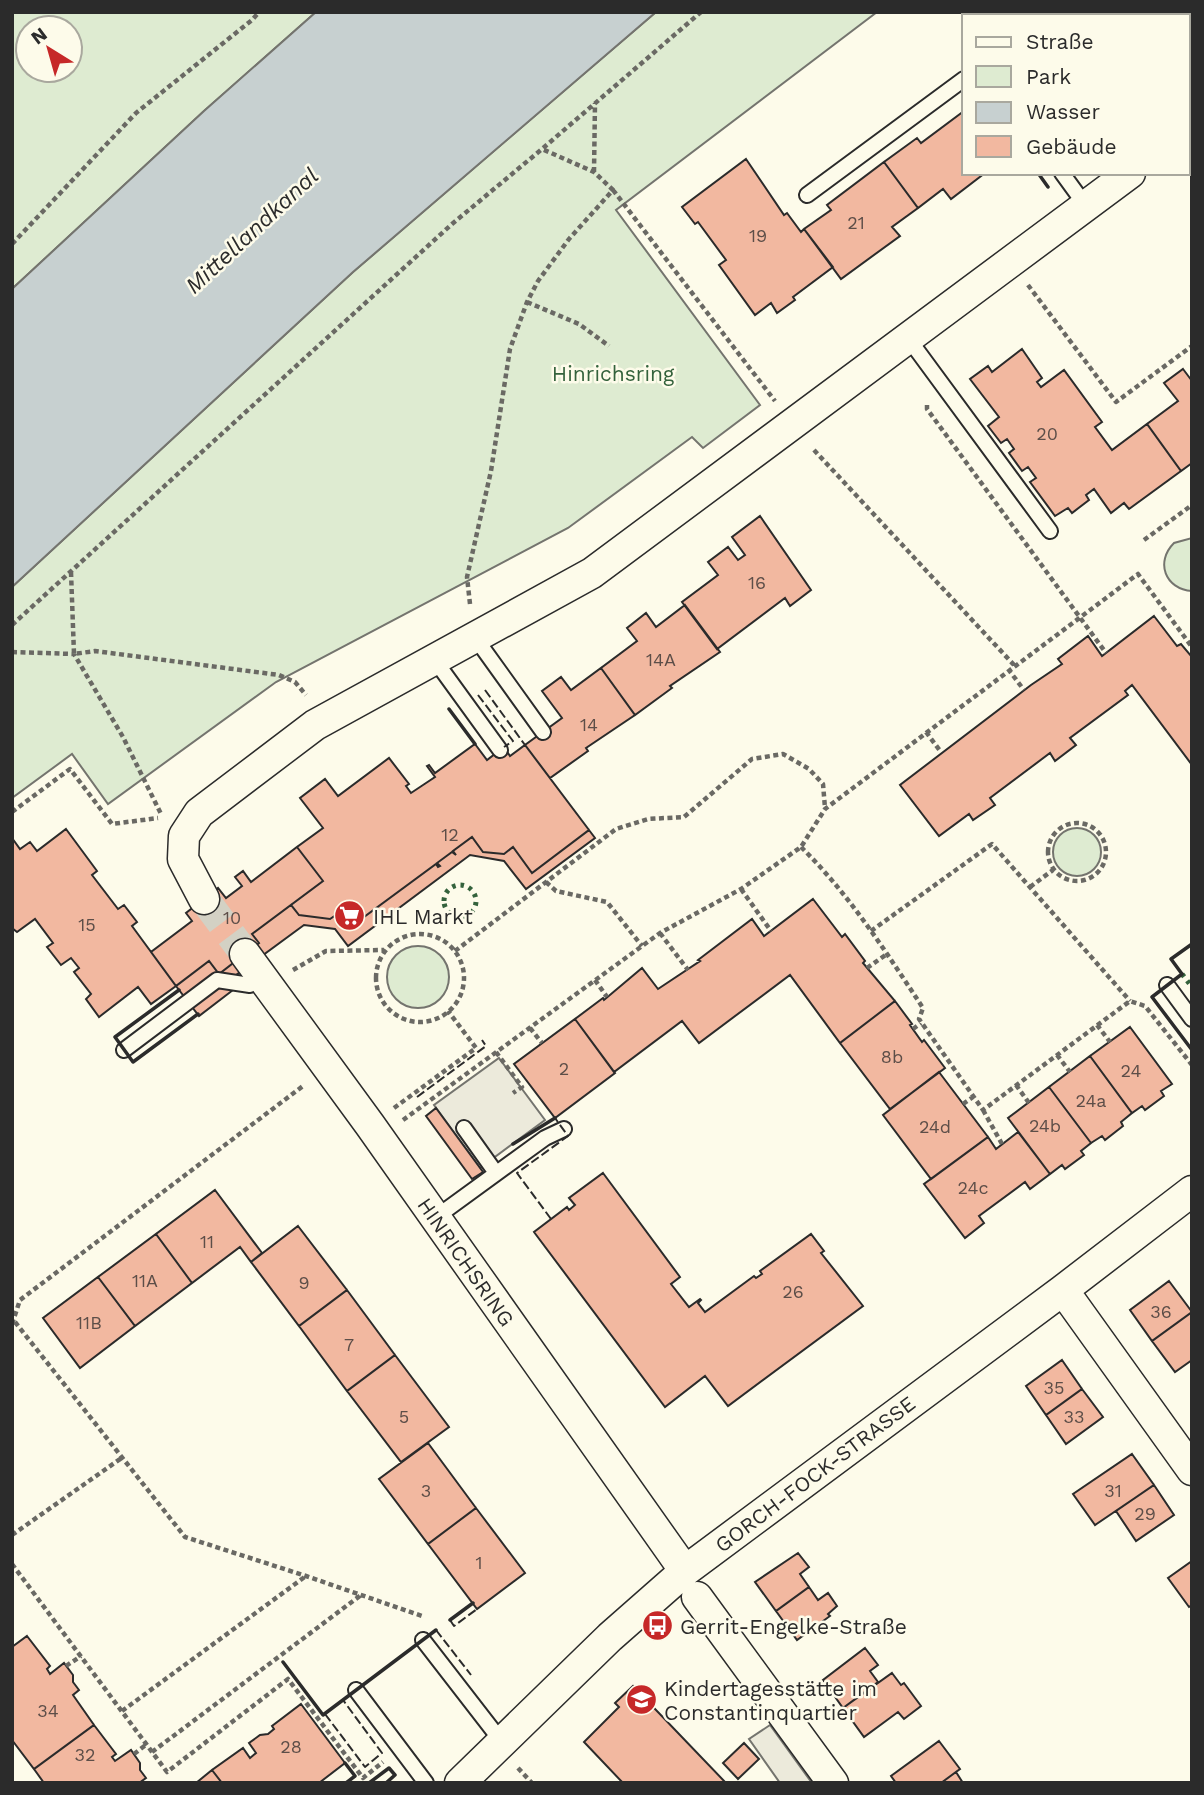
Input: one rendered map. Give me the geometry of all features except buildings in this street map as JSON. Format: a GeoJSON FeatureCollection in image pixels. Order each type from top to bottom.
{"type":"FeatureCollection","features":[{"type":"Feature","properties":{"kind":"street"},"geometry":{"type":"LineString","coordinates":[[204,899],[183,859],[184,836],[199,813],[315,725],[592,573],[1086,206],[1115,179]]}},
{"type":"Feature","properties":{"kind":"street","name":"HINRICHSRING"},"geometry":{"type":"LineString","coordinates":[[253,965],[328,1067],[385,1124],[435,1218],[685,1570]]}},
{"type":"Feature","properties":{"kind":"street","name":"GORCH-FOCK-STRASSE"},"geometry":{"type":"LineString","coordinates":[[460,1783],[610,1637],[685,1570],[1192,1191]]}},
{"type":"Feature","properties":{"kind":"street"},"geometry":{"type":"LineString","coordinates":[[1063,1290],[1192,1470]]}},
{"type":"Feature","properties":{"kind":"street"},"geometry":{"type":"LineString","coordinates":[[697,1597],[833,1783]]}},
{"type":"Feature","properties":{"kind":"lane"},"geometry":{"type":"LineString","coordinates":[[807,195],[962,80]]}},
{"type":"Feature","properties":{"kind":"lane"},"geometry":{"type":"LineString","coordinates":[[1063,175],[1086,206]]}},
{"type":"Feature","properties":{"kind":"lane"},"geometry":{"type":"LineString","coordinates":[[908,338],[1050,531]]}},
{"type":"Feature","properties":{"kind":"lane"},"geometry":{"type":"LineString","coordinates":[[474,636],[543,732]]}},
{"type":"Feature","properties":{"kind":"lane"},"geometry":{"type":"LineString","coordinates":[[434,659],[500,750]]}},
{"type":"Feature","properties":{"kind":"lane"},"geometry":{"type":"LineString","coordinates":[[124,1050],[217,980],[250,985],[253,965]]}},
{"type":"Feature","properties":{"kind":"lane"},"geometry":{"type":"LineString","coordinates":[[1167,985],[1192,1019]]}},
{"type":"Feature","properties":{"kind":"lane"},"geometry":{"type":"LineString","coordinates":[[464,1128],[496,1173]]}},
{"type":"Feature","properties":{"kind":"lane"},"geometry":{"type":"LineString","coordinates":[[435,1218],[545,1138],[564,1129]]}},
{"type":"Feature","properties":{"kind":"lane"},"geometry":{"type":"LineString","coordinates":[[423,1640],[502,1742]]}},
{"type":"Feature","properties":{"kind":"lane"},"geometry":{"type":"LineString","coordinates":[[356,1690],[426,1783]]}},
{"type":"Feature","properties":{"kind":"path"},"geometry":{"type":"LineString","coordinates":[[12,244],[136,113],[259,12]]}},
{"type":"Feature","properties":{"kind":"path"},"geometry":{"type":"LineString","coordinates":[[12,625],[452,224],[701,12]]}},
{"type":"Feature","properties":{"kind":"path"},"geometry":{"type":"LineString","coordinates":[[594,172],[595,103]]}},
{"type":"Feature","properties":{"kind":"path"},"geometry":{"type":"LineString","coordinates":[[542,149],[594,172],[613,190],[779,406]]}},
{"type":"Feature","properties":{"kind":"path"},"geometry":{"type":"LineString","coordinates":[[474,636],[467,577],[491,471],[510,349],[527,302],[538,281],[569,239],[613,190]]}},
{"type":"Feature","properties":{"kind":"path"},"geometry":{"type":"LineString","coordinates":[[1010,262],[1116,402],[1192,346]]}},
{"type":"Feature","properties":{"kind":"path"},"geometry":{"type":"LineString","coordinates":[[527,302],[579,324],[609,346]]}},
{"type":"Feature","properties":{"kind":"path"},"geometry":{"type":"LineString","coordinates":[[814,450],[1014,665]]}},
{"type":"Feature","properties":{"kind":"path"},"geometry":{"type":"LineString","coordinates":[[1144,540],[1192,505]]}},
{"type":"Feature","properties":{"kind":"path"},"geometry":{"type":"LineString","coordinates":[[12,812],[70,769],[112,824],[163,818],[123,737],[74,654],[71,571]]}},
{"type":"Feature","properties":{"kind":"path"},"geometry":{"type":"LineString","coordinates":[[385,1124],[496,1052],[660,933],[741,890],[801,847],[825,809],[1138,574],[1192,647]]}},
{"type":"Feature","properties":{"kind":"path"},"geometry":{"type":"LineString","coordinates":[[12,652],[74,654],[95,651],[279,675]]}},
{"type":"Feature","properties":{"kind":"path"},"geometry":{"type":"LineString","coordinates":[[1008,669],[1024,690]]}},
{"type":"Feature","properties":{"kind":"path"},"geometry":{"type":"LineString","coordinates":[[926,732],[941,752]]}},
{"type":"Feature","properties":{"kind":"path"},"geometry":{"type":"LineString","coordinates":[[455,951],[616,829],[648,819],[684,817],[752,759],[783,754],[809,769],[823,784],[825,809]]}},
{"type":"Feature","properties":{"kind":"path"},"geometry":{"type":"LineString","coordinates":[[1073,823],[1081,823],[1101,835],[1106,856],[1104,864],[1095,876],[1081,882],[1073,881],[1059,876],[1053,870],[1049,863],[1048,848],[1059,829],[1073,823]]}},
{"type":"Feature","properties":{"kind":"path"},"geometry":{"type":"LineString","coordinates":[[872,930],[992,844],[1130,1001],[1145,1006],[1192,1065]]}},
{"type":"Feature","properties":{"kind":"path"},"geometry":{"type":"LineString","coordinates":[[801,847],[819,864],[872,930],[923,1008],[919,1019],[921,1023],[983,1111],[1002,1144]]}},
{"type":"Feature","properties":{"kind":"path"},"geometry":{"type":"LineString","coordinates":[[1030,887],[1053,870]]}},
{"type":"Feature","properties":{"kind":"path"},"geometry":{"type":"LineString","coordinates":[[546,881],[556,891],[607,902],[642,946]]}},
{"type":"Feature","properties":{"kind":"path"},"geometry":{"type":"LineString","coordinates":[[741,890],[771,931]]}},
{"type":"Feature","properties":{"kind":"path"},"geometry":{"type":"LineString","coordinates":[[660,933],[688,970]]}},
{"type":"Feature","properties":{"kind":"path"},"geometry":{"type":"LineString","coordinates":[[414,934],[437,937],[455,951],[463,972],[463,984],[460,995],[448,1010],[425,1021],[402,1018],[392,1012],[379,994],[376,983],[379,960],[393,942],[414,934]]}},
{"type":"Feature","properties":{"kind":"path"},"geometry":{"type":"LineString","coordinates":[[319,956],[326,951],[385,950]]}},
{"type":"Feature","properties":{"kind":"path"},"geometry":{"type":"LineString","coordinates":[[867,968],[887,954]]}},
{"type":"Feature","properties":{"kind":"path"},"geometry":{"type":"LineString","coordinates":[[595,980],[607,997]]}},
{"type":"Feature","properties":{"kind":"path"},"geometry":{"type":"LineString","coordinates":[[983,1111],[1130,1001]]}},
{"type":"Feature","properties":{"kind":"path"},"geometry":{"type":"LineString","coordinates":[[385,1124],[476,1048],[448,1010]]}},
{"type":"Feature","properties":{"kind":"path"},"geometry":{"type":"LineString","coordinates":[[912,1029],[921,1023]]}},
{"type":"Feature","properties":{"kind":"path"},"geometry":{"type":"LineString","coordinates":[[1097,1025],[1110,1042]]}},
{"type":"Feature","properties":{"kind":"path"},"geometry":{"type":"LineString","coordinates":[[530,1028],[542,1043]]}},
{"type":"Feature","properties":{"kind":"path"},"geometry":{"type":"LineString","coordinates":[[496,1052],[522,1087],[513,1093]]}},
{"type":"Feature","properties":{"kind":"path"},"geometry":{"type":"LineString","coordinates":[[1057,1055],[1070,1072]]}},
{"type":"Feature","properties":{"kind":"path"},"geometry":{"type":"LineString","coordinates":[[328,1067],[20,1300],[13,1323],[185,1537],[432,1620]]}},
{"type":"Feature","properties":{"kind":"path"},"geometry":{"type":"LineString","coordinates":[[1016,1085],[1029,1103]]}},
{"type":"Feature","properties":{"kind":"path"},"geometry":{"type":"LineString","coordinates":[[963,1104],[973,1097]]}},
{"type":"Feature","properties":{"kind":"path"},"geometry":{"type":"LineString","coordinates":[[12,1535],[123,1457]]}},
{"type":"Feature","properties":{"kind":"path"},"geometry":{"type":"LineString","coordinates":[[13,1565],[167,1772],[288,1679],[363,1778],[400,1749]]}},
{"type":"Feature","properties":{"kind":"path"},"geometry":{"type":"LineString","coordinates":[[122,1711],[306,1576]]}},
{"type":"Feature","properties":{"kind":"path"},"geometry":{"type":"LineString","coordinates":[[152,1752],[362,1595]]}},
{"type":"Feature","properties":{"kind":"path"},"geometry":{"type":"LineString","coordinates":[[66,1666],[81,1656]]}},
{"type":"Feature","properties":{"kind":"path"},"geometry":{"type":"LineString","coordinates":[[134,1754],[147,1744]]}},
{"type":"Feature","properties":{"kind":"green space"},"geometry":{"type":"Polygon","coordinates":[[[12,12],[316,12],[204,111],[12,289],[12,12]]]}},
{"type":"Feature","properties":{"kind":"green space","name":"Hinrichsring"},"geometry":{"type":"Polygon","coordinates":[[[656,12],[877,12],[616,210],[760,405],[703,448],[692,437],[568,528],[276,682],[108,804],[72,754],[12,798],[12,587],[353,272],[656,12]]]}},
{"type":"Feature","properties":{"kind":"green space"},"geometry":{"type":"Polygon","coordinates":[[[1192,538],[1192,591],[1169,580],[1164,566],[1168,550],[1174,543],[1192,538]]]}},
{"type":"Feature","properties":{"kind":"green space"},"geometry":{"type":"Polygon","coordinates":[[[1077,828],[1094,835],[1101,852],[1094,869],[1077,876],[1060,869],[1053,852],[1060,835],[1077,828]]]}},
{"type":"Feature","properties":{"kind":"green space"},"geometry":{"type":"Polygon","coordinates":[[[412,946],[424,946],[440,955],[447,965],[447,989],[440,999],[424,1008],[412,1008],[401,1003],[392,994],[387,983],[387,971],[392,960],[401,951],[412,946]]]}},
{"type":"Feature","properties":{"kind":"shaded area"},"geometry":{"type":"Polygon","coordinates":[[[499,1058],[545,1120],[480,1168],[434,1105],[499,1058]]]}},
{"type":"Feature","properties":{"kind":"shaded area"},"geometry":{"type":"Polygon","coordinates":[[[770,1725],[812,1783],[780,1783],[749,1739],[770,1725]]]}},
{"type":"Feature","properties":{"kind":"water","name":"Mittellandkanal"},"geometry":{"type":"Polygon","coordinates":[[[316,12],[656,12],[353,272],[12,587],[12,289],[204,111],[316,12]]]}},
{"type":"Feature","properties":{"kind":"tunnel"},"geometry":{"type":"LineString","coordinates":[[204,899],[245,954]]}},
{"type":"Feature","properties":{"kind":"hedge"},"geometry":{"type":"LineString","coordinates":[[460,885],[471,890],[476,901],[471,912],[460,917],[449,912],[444,901],[449,890],[460,885]]}},
{"type":"Feature","properties":{"kind":"hedge"},"geometry":{"type":"LineString","coordinates":[[1182,974],[1192,987]]}},
{"type":"Feature","properties":{"kind":"fence"},"geometry":{"type":"LineString","coordinates":[[485,690],[525,745]]}},
{"type":"Feature","properties":{"kind":"fence"},"geometry":{"type":"LineString","coordinates":[[478,695],[513,741],[504,747]]}},
{"type":"Feature","properties":{"kind":"fence"},"geometry":{"type":"LineString","coordinates":[[417,1097],[486,1046],[482,1040]]}},
{"type":"Feature","properties":{"kind":"fence"},"geometry":{"type":"LineString","coordinates":[[551,1219],[517,1173],[568,1136],[555,1118]]}},
{"type":"Feature","properties":{"kind":"fence"},"geometry":{"type":"LineString","coordinates":[[450,1620],[454,1626],[477,1609]]}},
{"type":"Feature","properties":{"kind":"fence"},"geometry":{"type":"LineString","coordinates":[[436,1630],[471,1675]]}},
{"type":"Feature","properties":{"kind":"fence"},"geometry":{"type":"LineString","coordinates":[[325,1714],[365,1767],[382,1753],[343,1700]]}},
{"type":"Feature","properties":{"kind":"wall"},"geometry":{"type":"LineString","coordinates":[[1039,175],[1048,187]]}},
{"type":"Feature","properties":{"kind":"wall"},"geometry":{"type":"LineString","coordinates":[[449,709],[475,744]]}},
{"type":"Feature","properties":{"kind":"wall"},"geometry":{"type":"LineString","coordinates":[[1192,944],[1171,959],[1182,974],[1152,997],[1192,1050]]}},
{"type":"Feature","properties":{"kind":"wall"},"geometry":{"type":"LineString","coordinates":[[179,990],[115,1037],[133,1062],[198,1014]]}},
{"type":"Feature","properties":{"kind":"wall"},"geometry":{"type":"LineString","coordinates":[[513,1144],[555,1118]]}},
{"type":"Feature","properties":{"kind":"wall"},"geometry":{"type":"LineString","coordinates":[[450,1620],[473,1603]]}},
{"type":"Feature","properties":{"kind":"wall"},"geometry":{"type":"LineString","coordinates":[[283,1662],[323,1715],[436,1630]]}},
{"type":"Feature","properties":{"kind":"wall"},"geometry":{"type":"LineString","coordinates":[[345,1763],[355,1776],[346,1783]]}},
{"type":"Feature","properties":{"kind":"wall"},"geometry":{"type":"LineString","coordinates":[[369,1783],[389,1768],[395,1775],[386,1783]]}},
{"type":"Feature","properties":{"kind":"place","name":"IHL Markt"},"geometry":{"type":"Point","coordinates":[350,916]}},
{"type":"Feature","properties":{"kind":"place","name":"Gerrit-Engelke-Straße"},"geometry":{"type":"Point","coordinates":[657,1626]}},
{"type":"Feature","properties":{"kind":"place","name":"Kindertagesstätte im Constantinquartier"},"geometry":{"type":"Point","coordinates":[641,1700]}}]}
